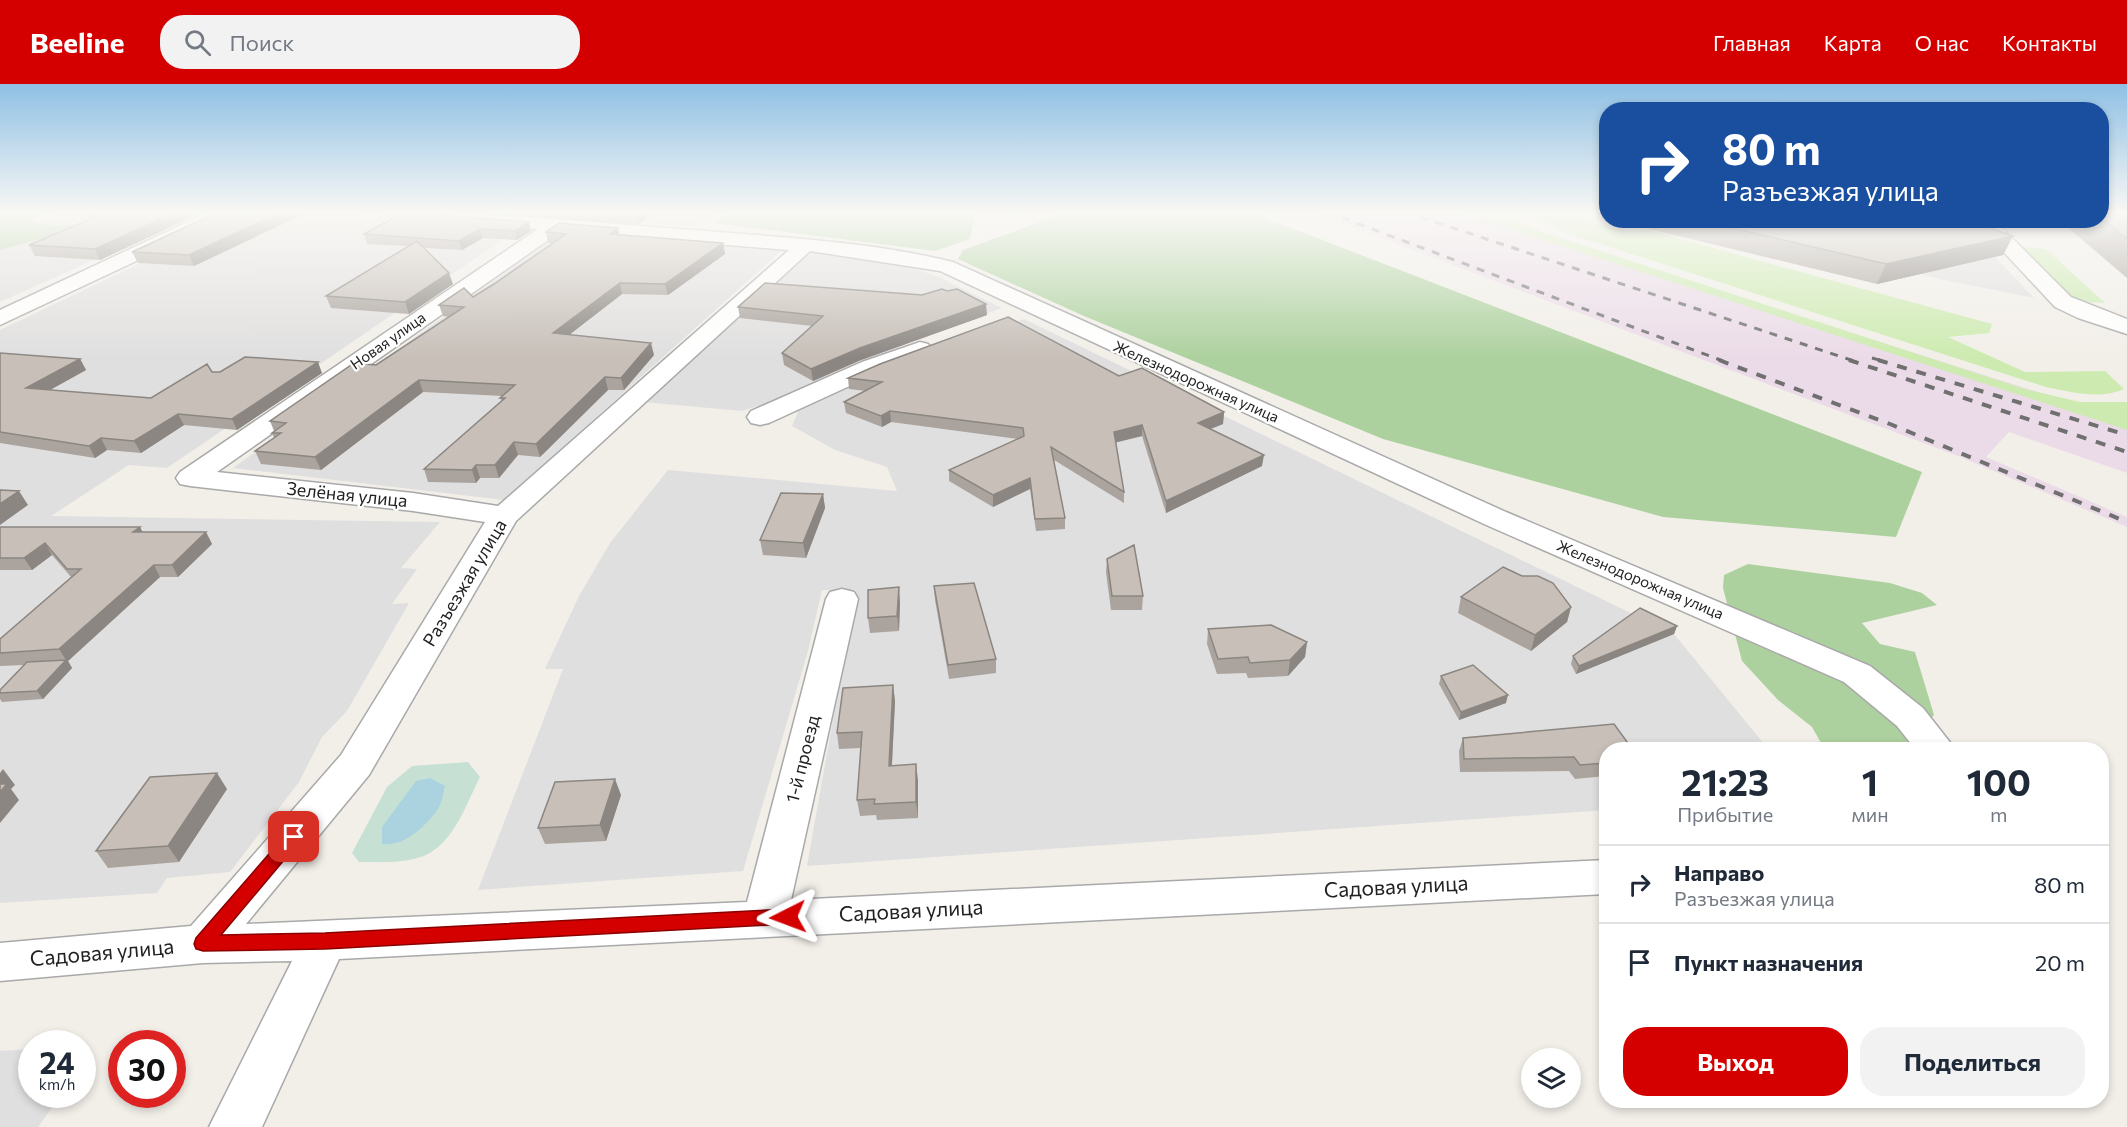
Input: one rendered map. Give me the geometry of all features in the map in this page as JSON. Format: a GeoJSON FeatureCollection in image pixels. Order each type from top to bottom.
{"type":"FeatureCollection","features":[{"type":"Feature","properties":{"kind":"street"},"geometry":{"type":"LineString","coordinates":[[0,318],[122,261]]}},
{"type":"Feature","properties":{"kind":"street","name":"Новая улица"},"geometry":{"type":"LineString","coordinates":[[190,478],[505,261]]}},
{"type":"Feature","properties":{"kind":"street","name":"Разъезжая улица"},"geometry":{"type":"LineString","coordinates":[[203,944],[355,765],[504,516],[789,261]]}},
{"type":"Feature","properties":{"kind":"street","name":"Железнодорожная улица"},"geometry":{"type":"LineString","coordinates":[[921,261],[946,266],[1485,513],[1857,674],[1910,717],[1930,742]]}},
{"type":"Feature","properties":{"kind":"street"},"geometry":{"type":"LineString","coordinates":[[2023,261],[2063,302],[2095,317],[2127,327]]}},
{"type":"Feature","properties":{"kind":"street"},"geometry":{"type":"LineString","coordinates":[[1002,320],[1034,308]]}},
{"type":"Feature","properties":{"kind":"street"},"geometry":{"type":"LineString","coordinates":[[760,417],[871,367],[936,344]]}},
{"type":"Feature","properties":{"kind":"street","name":"Зелёная улица"},"geometry":{"type":"LineString","coordinates":[[190,478],[413,502],[504,516]]}},
{"type":"Feature","properties":{"kind":"street","name":"1-й проезд"},"geometry":{"type":"LineString","coordinates":[[765,918],[842,599]]}},
{"type":"Feature","properties":{"kind":"street","name":"Садовая улица"},"geometry":{"type":"LineString","coordinates":[[0,962],[203,944],[325,941],[1599,877]]}},
{"type":"Feature","properties":{"kind":"street"},"geometry":{"type":"LineString","coordinates":[[235,1127],[325,941]]}},
{"type":"Feature","properties":{"kind":"shaded area"},"geometry":{"type":"Polygon","coordinates":[[[0,261],[93,261],[0,302],[0,261]]]}},
{"type":"Feature","properties":{"kind":"shaded area"},"geometry":{"type":"Polygon","coordinates":[[[146,261],[472,261],[167,468],[129,465],[51,516],[440,522],[401,568],[417,569],[392,604],[409,603],[347,711],[322,737],[299,782],[230,872],[167,878],[157,893],[0,903],[0,330],[146,261]]]}},
{"type":"Feature","properties":{"kind":"shaded area"},"geometry":{"type":"Polygon","coordinates":[[[522,261],[770,261],[504,500],[233,468],[522,261]]]}},
{"type":"Feature","properties":{"kind":"shaded area"},"geometry":{"type":"Polygon","coordinates":[[[801,261],[872,261],[917,267],[915,269],[934,275],[1002,308],[909,343],[801,392],[742,411],[643,402],[801,261]]]}},
{"type":"Feature","properties":{"kind":"shaded area"},"geometry":{"type":"Polygon","coordinates":[[[1441,261],[1622,261],[2127,420],[2127,473],[2009,432],[1986,457],[2127,517],[2127,527],[1958,456],[1441,261]]]}},
{"type":"Feature","properties":{"kind":"shaded area"},"geometry":{"type":"Polygon","coordinates":[[[1870,261],[1999,261],[2034,298],[1940,279],[1870,261]]]}},
{"type":"Feature","properties":{"kind":"shaded area"},"geometry":{"type":"Polygon","coordinates":[[[1024,319],[1674,634],[1762,742],[1599,742],[1599,810],[807,866],[856,590],[822,590],[808,651],[743,871],[478,890],[563,669],[545,669],[579,596],[610,543],[668,470],[897,491],[887,467],[835,450],[792,426],[801,405],[895,365],[1024,319]]]}},
{"type":"Feature","properties":{"kind":"shaded area"},"geometry":{"type":"Polygon","coordinates":[[[18,1050],[18,1108],[52,1108],[38,1127],[0,1127],[0,1051],[18,1050]]]}},
{"type":"Feature","properties":{"kind":"green space"},"geometry":{"type":"Polygon","coordinates":[[[962,261],[1376,261],[1922,472],[1896,537],[1663,517],[1383,439],[1084,316],[962,261]]]}},
{"type":"Feature","properties":{"kind":"green space"},"geometry":{"type":"Polygon","coordinates":[[[1607,261],[1630,261],[2025,389],[2080,402],[2127,402],[2127,430],[1607,261]]]}},
{"type":"Feature","properties":{"kind":"green space"},"geometry":{"type":"Polygon","coordinates":[[[1652,261],[1760,261],[1992,324],[1989,333],[1948,337],[2025,372],[2105,371],[2124,389],[2095,395],[2046,387],[1652,261]]]}},
{"type":"Feature","properties":{"kind":"green space"},"geometry":{"type":"Polygon","coordinates":[[[2036,261],[2059,261],[2105,303],[2076,301],[2036,261]]]}},
{"type":"Feature","properties":{"kind":"green space"},"geometry":{"type":"Polygon","coordinates":[[[1748,564],[1890,583],[1922,593],[1937,605],[1862,623],[1880,644],[1915,652],[1934,715],[1909,742],[1820,742],[1812,727],[1778,700],[1742,661],[1723,588],[1724,575],[1748,564]]]}},
{"type":"Feature","properties":{"kind":"green space"},"geometry":{"type":"Polygon","coordinates":[[[468,762],[480,777],[459,820],[446,840],[428,854],[420,857],[394,862],[359,862],[352,853],[387,787],[412,766],[468,762]]]}},
{"type":"Feature","properties":{"kind":"water"},"geometry":{"type":"Polygon","coordinates":[[[430,778],[445,786],[438,809],[427,822],[406,839],[382,844],[382,827],[416,781],[430,778]]]}},
{"type":"Feature","properties":{"kind":"building"},"geometry":{"type":"Polygon","coordinates":[[[384,261],[437,261],[449,273],[405,302],[326,296],[384,261]]]}},
{"type":"Feature","properties":{"kind":"building"},"geometry":{"type":"Polygon","coordinates":[[[528,261],[698,261],[665,284],[620,283],[553,333],[651,343],[621,378],[605,377],[536,444],[514,442],[495,465],[476,465],[472,470],[424,469],[505,398],[500,398],[515,385],[419,380],[315,457],[255,451],[281,433],[272,433],[286,423],[270,421],[354,363],[376,365],[464,307],[439,305],[464,288],[473,297],[528,261]]]}},
{"type":"Feature","properties":{"kind":"building"},"geometry":{"type":"Polygon","coordinates":[[[1872,261],[1901,261],[1886,264],[1872,261]]]}},
{"type":"Feature","properties":{"kind":"building"},"geometry":{"type":"Polygon","coordinates":[[[765,283],[922,295],[942,289],[947,291],[957,289],[986,304],[860,348],[811,369],[782,353],[823,316],[738,307],[765,283]]]}},
{"type":"Feature","properties":{"kind":"building"},"geometry":{"type":"Polygon","coordinates":[[[1008,317],[1119,376],[1142,368],[1224,412],[1198,423],[1264,455],[1166,501],[1142,425],[1114,432],[1124,492],[1051,447],[1065,518],[1035,519],[1030,478],[993,495],[949,470],[1024,436],[1023,428],[890,411],[881,416],[844,402],[882,382],[848,378],[1008,317]]]}},
{"type":"Feature","properties":{"kind":"building"},"geometry":{"type":"Polygon","coordinates":[[[0,353],[80,359],[26,388],[151,398],[207,364],[212,372],[220,372],[245,357],[318,362],[232,419],[178,414],[134,441],[101,438],[89,446],[0,432],[0,353]]]}},
{"type":"Feature","properties":{"kind":"building"},"geometry":{"type":"Polygon","coordinates":[[[0,490],[19,491],[0,504],[0,490]]]}},
{"type":"Feature","properties":{"kind":"building"},"geometry":{"type":"Polygon","coordinates":[[[781,493],[823,494],[803,543],[760,540],[781,493]]]}},
{"type":"Feature","properties":{"kind":"building"},"geometry":{"type":"Polygon","coordinates":[[[0,527],[140,527],[133,532],[206,532],[172,565],[154,565],[59,649],[0,653],[0,639],[81,569],[67,569],[45,543],[24,558],[0,558],[0,527]]]}},
{"type":"Feature","properties":{"kind":"building"},"geometry":{"type":"Polygon","coordinates":[[[1134,545],[1143,596],[1112,596],[1107,559],[1134,545]]]}},
{"type":"Feature","properties":{"kind":"building"},"geometry":{"type":"Polygon","coordinates":[[[1503,567],[1522,576],[1538,576],[1553,583],[1571,607],[1535,635],[1461,597],[1503,567]]]}},
{"type":"Feature","properties":{"kind":"building"},"geometry":{"type":"Polygon","coordinates":[[[974,583],[996,659],[948,665],[934,586],[974,583]]]}},
{"type":"Feature","properties":{"kind":"building"},"geometry":{"type":"Polygon","coordinates":[[[899,587],[897,616],[868,618],[868,590],[899,587]]]}},
{"type":"Feature","properties":{"kind":"building"},"geometry":{"type":"Polygon","coordinates":[[[1640,608],[1677,626],[1579,666],[1573,656],[1640,608]]]}},
{"type":"Feature","properties":{"kind":"building"},"geometry":{"type":"Polygon","coordinates":[[[1271,625],[1307,642],[1290,660],[1250,663],[1248,657],[1218,659],[1208,629],[1271,625]]]}},
{"type":"Feature","properties":{"kind":"building"},"geometry":{"type":"Polygon","coordinates":[[[66,660],[37,691],[0,693],[0,690],[27,662],[66,660]]]}},
{"type":"Feature","properties":{"kind":"building"},"geometry":{"type":"Polygon","coordinates":[[[1473,665],[1508,695],[1461,712],[1441,676],[1473,665]]]}},
{"type":"Feature","properties":{"kind":"building"},"geometry":{"type":"Polygon","coordinates":[[[893,685],[889,766],[916,764],[916,802],[874,804],[875,799],[857,800],[862,732],[837,733],[843,688],[893,685]]]}},
{"type":"Feature","properties":{"kind":"building"},"geometry":{"type":"Polygon","coordinates":[[[1614,724],[1627,742],[1599,742],[1599,764],[1580,765],[1574,757],[1464,759],[1463,738],[1614,724]]]}},
{"type":"Feature","properties":{"kind":"building"},"geometry":{"type":"Polygon","coordinates":[[[217,773],[168,846],[96,851],[150,777],[217,773]]]}},
{"type":"Feature","properties":{"kind":"building"},"geometry":{"type":"Polygon","coordinates":[[[615,779],[600,825],[538,828],[555,782],[615,779]]]}},
{"type":"Feature","properties":{"kind":"building"},"geometry":{"type":"Polygon","coordinates":[[[0,784],[7,784],[0,792],[0,784]]]}},
{"type":"Feature","properties":{"kind":"railway"},"geometry":{"type":"LineString","coordinates":[[1456,261],[1723,361]]}},
{"type":"Feature","properties":{"kind":"railway"},"geometry":{"type":"LineString","coordinates":[[1552,261],[1854,361]]}},
{"type":"Feature","properties":{"kind":"railway"},"geometry":{"type":"LineString","coordinates":[[1872,358],[1883,361]]}},
{"type":"Feature","properties":{"kind":"railway"},"geometry":{"type":"LineString","coordinates":[[1719,360],[1890,424],[2127,522]]}},
{"type":"Feature","properties":{"kind":"railway"},"geometry":{"type":"LineString","coordinates":[[1849,360],[2127,452]]}},
{"type":"Feature","properties":{"kind":"railway"},"geometry":{"type":"LineString","coordinates":[[1878,360],[2127,435]]}},
{"type":"Feature","properties":{"kind":"route"},"geometry":{"type":"LineString","coordinates":[[294,837],[203,944],[325,941],[788,917]]}}]}
